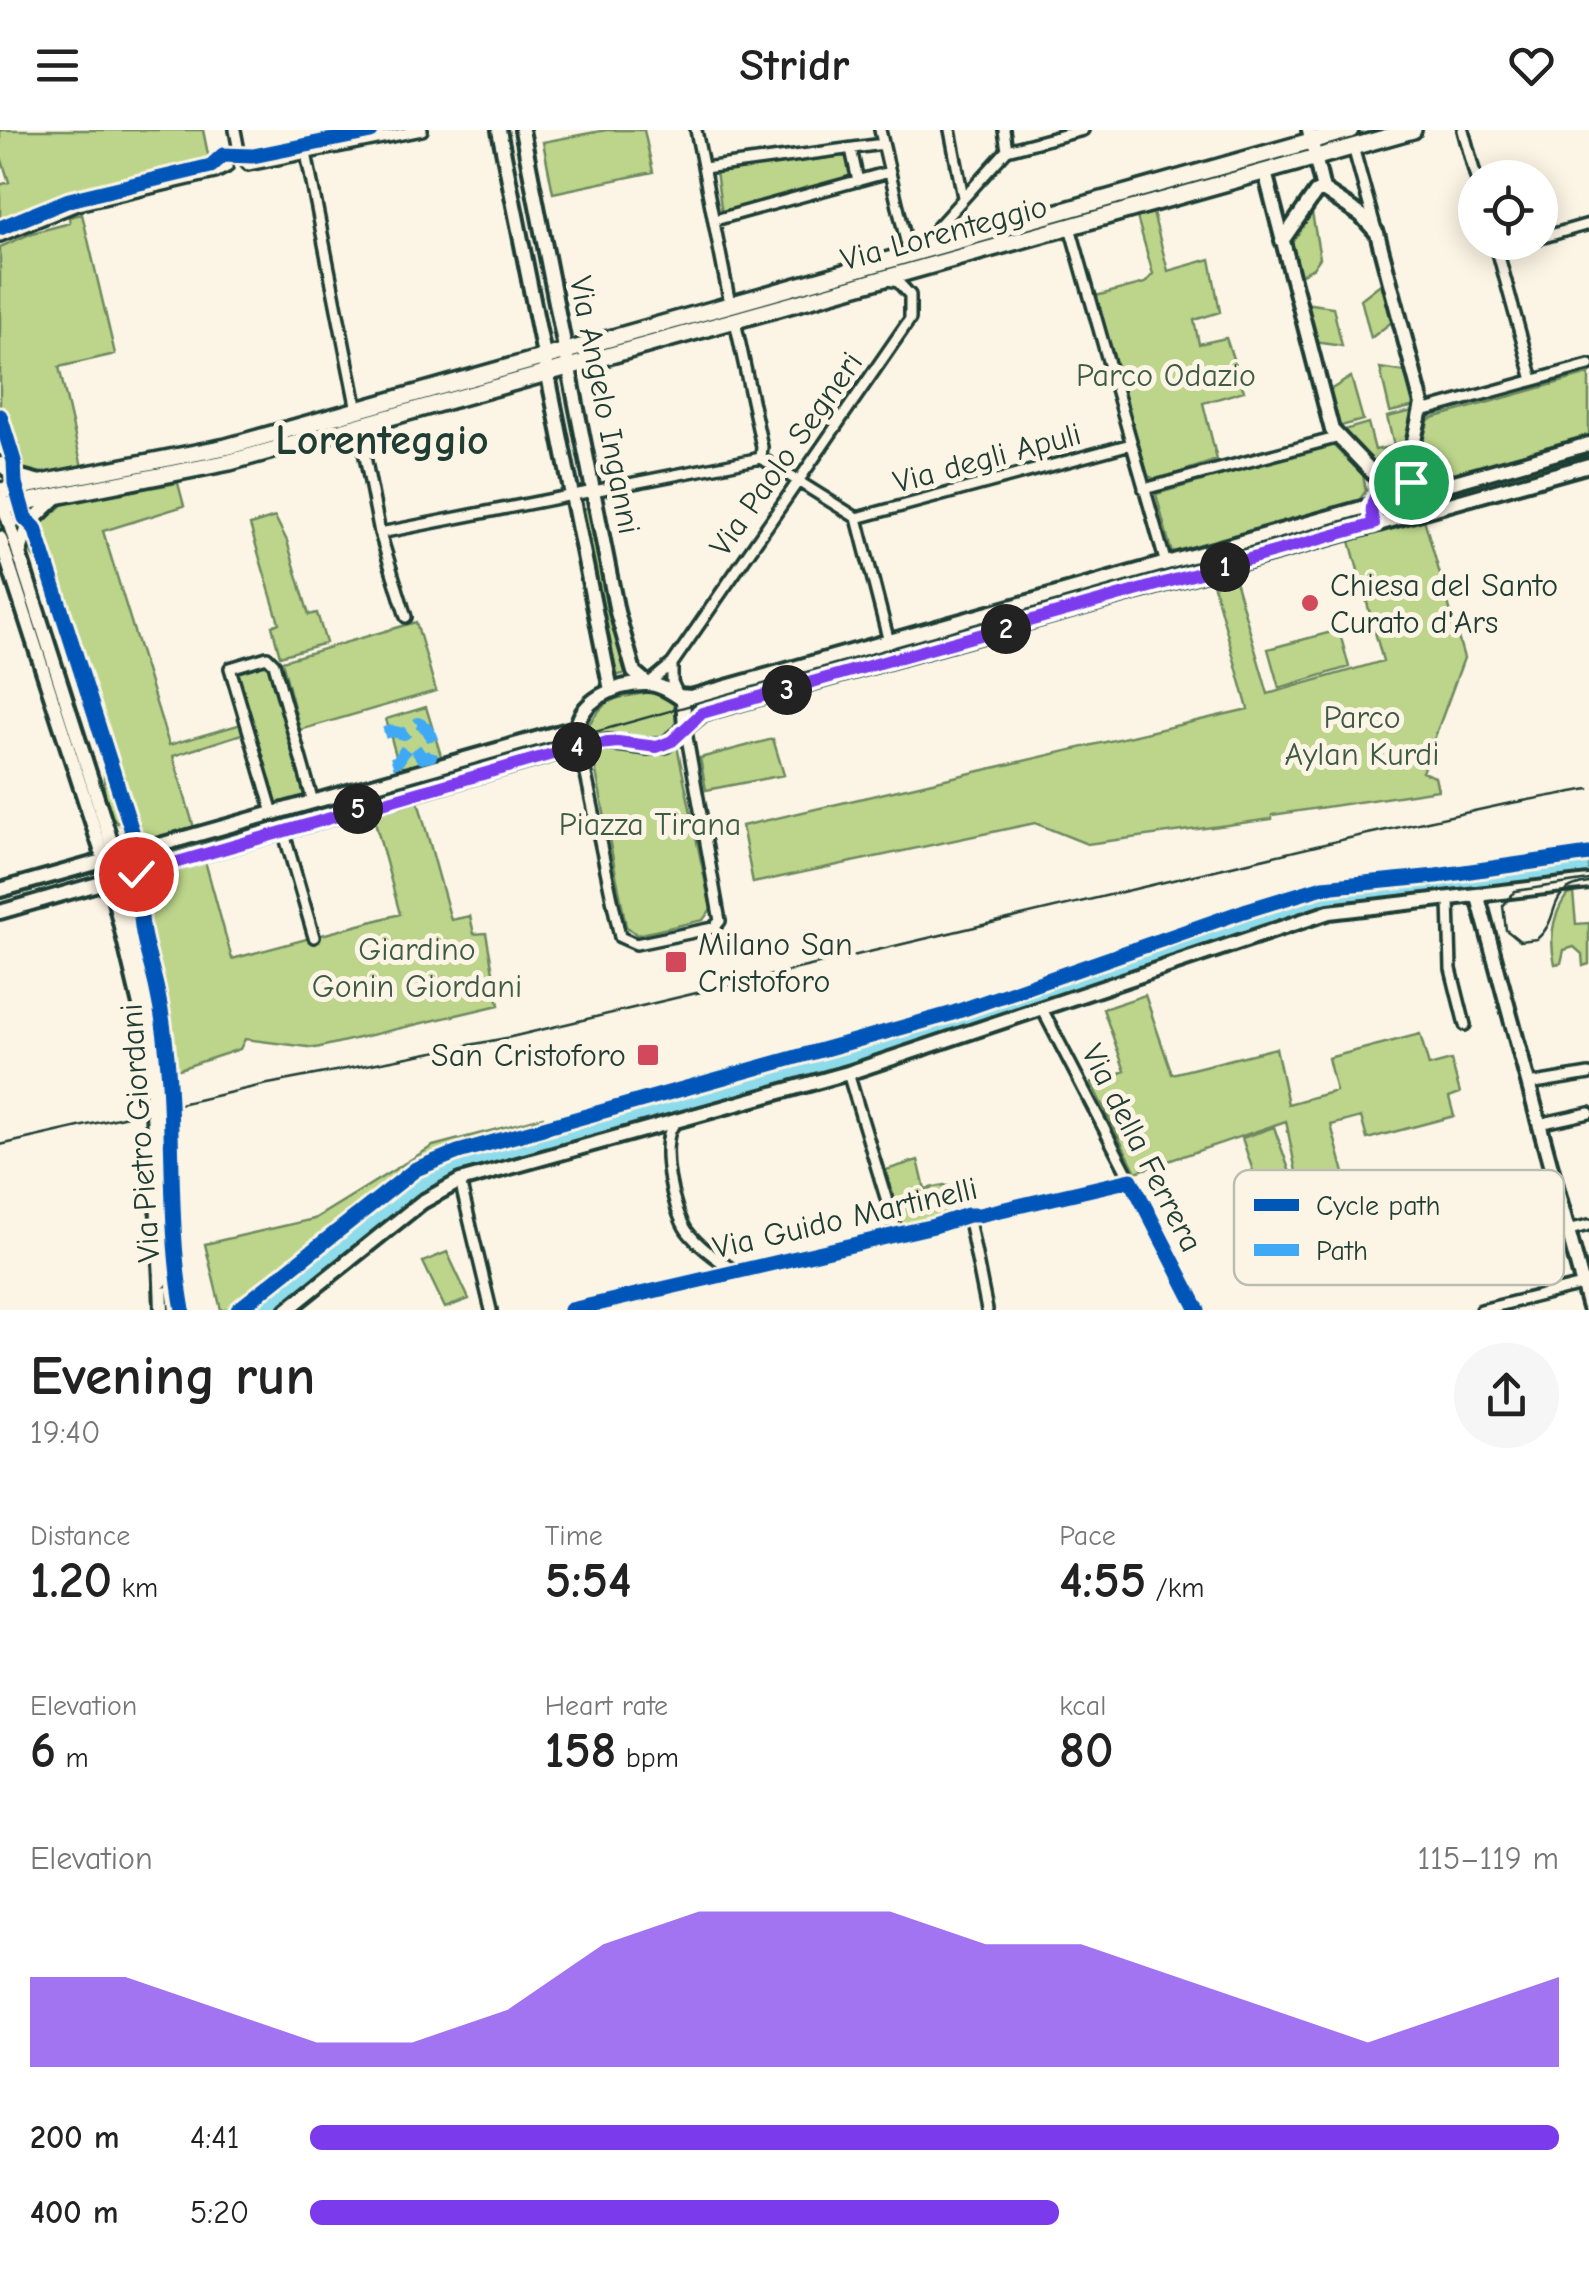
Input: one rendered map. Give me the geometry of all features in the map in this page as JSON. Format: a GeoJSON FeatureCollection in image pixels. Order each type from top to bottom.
{"type":"FeatureCollection","features":[{"type":"Feature","properties":{"kind":"main road","name":"Via Lorenteggio"},"geometry":{"type":"LineString","coordinates":[[1007,236],[1066,210],[1307,143],[1413,130]]}},
{"type":"Feature","properties":{"kind":"main road","name":"Via Lorenteggio"},"geometry":{"type":"LineString","coordinates":[[1,500],[58,496],[226,447],[358,418],[657,334],[735,321],[810,290],[913,259],[1007,236],[1070,227],[1266,172],[1307,143]]}},
{"type":"Feature","properties":{"kind":"main road"},"geometry":{"type":"LineString","coordinates":[[1066,210],[1070,227]]}},
{"type":"Feature","properties":{"kind":"main road","name":"Via Lorenteggio"},"geometry":{"type":"LineString","coordinates":[[657,334],[730,304],[884,278],[913,259]]}},
{"type":"Feature","properties":{"kind":"main road","name":"Via Lorenteggio"},"geometry":{"type":"LineString","coordinates":[[1,500],[42,483],[122,476]]}},
{"type":"Feature","properties":{"kind":"street"},"geometry":{"type":"LineString","coordinates":[[235,130],[242,162],[248,166],[374,135],[422,130]]}},
{"type":"Feature","properties":{"kind":"street","name":"Via Angelo Inganni"},"geometry":{"type":"LineString","coordinates":[[500,130],[611,690]]}},
{"type":"Feature","properties":{"kind":"street","name":"Via Angelo Inganni"},"geometry":{"type":"LineString","coordinates":[[522,130],[624,642],[634,672],[648,684]]}},
{"type":"Feature","properties":{"kind":"street"},"geometry":{"type":"LineString","coordinates":[[696,130],[730,304]]}},
{"type":"Feature","properties":{"kind":"street"},"geometry":{"type":"LineString","coordinates":[[880,130],[913,259]]}},
{"type":"Feature","properties":{"kind":"street"},"geometry":{"type":"LineString","coordinates":[[950,130],[963,197]]}},
{"type":"Feature","properties":{"kind":"street"},"geometry":{"type":"LineString","coordinates":[[1004,130],[1007,150]]}},
{"type":"Feature","properties":{"kind":"street"},"geometry":{"type":"LineString","coordinates":[[913,259],[1007,150],[1082,130]]}},
{"type":"Feature","properties":{"kind":"street"},"geometry":{"type":"LineString","coordinates":[[1463,130],[1471,160]]}},
{"type":"Feature","properties":{"kind":"street"},"geometry":{"type":"LineString","coordinates":[[1351,138],[1422,411],[1410,459],[1411,471],[1431,508]]}},
{"type":"Feature","properties":{"kind":"street"},"geometry":{"type":"LineString","coordinates":[[1282,241],[1320,191],[1307,143]]}},
{"type":"Feature","properties":{"kind":"street"},"geometry":{"type":"LineString","coordinates":[[704,168],[883,144]]}},
{"type":"Feature","properties":{"kind":"street"},"geometry":{"type":"LineString","coordinates":[[851,149],[858,180]]}},
{"type":"Feature","properties":{"kind":"street"},"geometry":{"type":"LineString","coordinates":[[306,153],[380,534],[406,617]]}},
{"type":"Feature","properties":{"kind":"street"},"geometry":{"type":"LineString","coordinates":[[0,236],[77,206],[228,167]]}},
{"type":"Feature","properties":{"kind":"street"},"geometry":{"type":"LineString","coordinates":[[715,220],[889,172]]}},
{"type":"Feature","properties":{"kind":"street"},"geometry":{"type":"LineString","coordinates":[[1266,172],[1336,438],[1379,476],[1388,478],[1402,471],[1410,459]]}},
{"type":"Feature","properties":{"kind":"street"},"geometry":{"type":"LineString","coordinates":[[1320,191],[1361,216],[1377,233]]}},
{"type":"Feature","properties":{"kind":"street"},"geometry":{"type":"LineString","coordinates":[[1558,233],[1589,224]]}},
{"type":"Feature","properties":{"kind":"street"},"geometry":{"type":"LineString","coordinates":[[1070,227],[1166,564]]}},
{"type":"Feature","properties":{"kind":"street"},"geometry":{"type":"LineString","coordinates":[[1500,260],[1533,380]]}},
{"type":"Feature","properties":{"kind":"street","name":"Via Paolo Segneri"},"geometry":{"type":"LineString","coordinates":[[648,684],[672,664],[910,319],[912,301],[906,289],[884,278]]}},
{"type":"Feature","properties":{"kind":"street"},"geometry":{"type":"LineString","coordinates":[[735,321],[762,458]]}},
{"type":"Feature","properties":{"kind":"street"},"geometry":{"type":"LineString","coordinates":[[1422,411],[1589,365]]}},
{"type":"Feature","properties":{"kind":"street"},"geometry":{"type":"LineString","coordinates":[[1144,490],[1336,438]]}},
{"type":"Feature","properties":{"kind":"street","name":"Via degli Apuli"},"geometry":{"type":"LineString","coordinates":[[856,518],[1131,444]]}},
{"type":"Feature","properties":{"kind":"street"},"geometry":{"type":"LineString","coordinates":[[0,890],[575,728],[589,705],[611,690],[648,684],[691,697],[1166,564],[1373,501],[1382,487],[1392,482],[1407,481],[1420,487],[1589,444]]}},
{"type":"Feature","properties":{"kind":"street"},"geometry":{"type":"LineString","coordinates":[[380,534],[762,458],[856,518],[889,642]]}},
{"type":"Feature","properties":{"kind":"street"},"geometry":{"type":"LineString","coordinates":[[0,464],[14,475],[42,483]]}},
{"type":"Feature","properties":{"kind":"street"},"geometry":{"type":"LineString","coordinates":[[0,912],[580,746],[618,742],[657,747],[672,741],[702,713],[1589,464]]}},
{"type":"Feature","properties":{"kind":"street"},"geometry":{"type":"LineString","coordinates":[[1365,467],[1373,481],[1374,524]]}},
{"type":"Feature","properties":{"kind":"street"},"geometry":{"type":"LineString","coordinates":[[18,554],[29,524],[58,496]]}},
{"type":"Feature","properties":{"kind":"street","name":"Via Pietro Giordani"},"geometry":{"type":"LineString","coordinates":[[1,500],[111,859],[156,1047],[176,1310]]}},
{"type":"Feature","properties":{"kind":"street","name":"Via Pietro Giordani"},"geometry":{"type":"LineString","coordinates":[[0,538],[111,859]]}},
{"type":"Feature","properties":{"kind":"street"},"geometry":{"type":"LineString","coordinates":[[273,813],[230,668],[267,657],[274,664],[313,802]]}},
{"type":"Feature","properties":{"kind":"street"},"geometry":{"type":"LineString","coordinates":[[575,728],[620,937],[636,944],[713,928],[720,921],[685,726],[686,708],[672,682],[672,664]]}},
{"type":"Feature","properties":{"kind":"street"},"geometry":{"type":"LineString","coordinates":[[284,830],[314,937]]}},
{"type":"Feature","properties":{"kind":"street"},"geometry":{"type":"LineString","coordinates":[[1493,869],[1589,854]]}},
{"type":"Feature","properties":{"kind":"street"},"geometry":{"type":"LineString","coordinates":[[287,1310],[422,1202],[460,1181],[666,1128],[848,1073],[1329,912],[1478,898],[1589,882]]}},
{"type":"Feature","properties":{"kind":"street"},"geometry":{"type":"LineString","coordinates":[[1478,898],[1552,1170]]}},
{"type":"Feature","properties":{"kind":"street"},"geometry":{"type":"LineString","coordinates":[[1449,900],[1451,969],[1465,1025]]}},
{"type":"Feature","properties":{"kind":"street","name":"Via della Ferrera"},"geometry":{"type":"LineString","coordinates":[[1042,1009],[1198,1310]]}},
{"type":"Feature","properties":{"kind":"street","name":"Via Pietro Giordani"},"geometry":{"type":"LineString","coordinates":[[156,1047],[162,1310]]}},
{"type":"Feature","properties":{"kind":"street"},"geometry":{"type":"LineString","coordinates":[[848,1073],[898,1234]]}},
{"type":"Feature","properties":{"kind":"street"},"geometry":{"type":"LineString","coordinates":[[1528,1084],[1589,1074]]}},
{"type":"Feature","properties":{"kind":"street"},"geometry":{"type":"LineString","coordinates":[[1539,1124],[1589,1113]]}},
{"type":"Feature","properties":{"kind":"street"},"geometry":{"type":"LineString","coordinates":[[666,1128],[666,1156],[680,1219],[706,1250],[736,1272]]}},
{"type":"Feature","properties":{"kind":"street","name":"Via Guido Martinelli"},"geometry":{"type":"LineString","coordinates":[[571,1310],[968,1214],[979,1215],[1131,1180]]}},
{"type":"Feature","properties":{"kind":"street"},"geometry":{"type":"LineString","coordinates":[[460,1181],[491,1310]]}},
{"type":"Feature","properties":{"kind":"street"},"geometry":{"type":"LineString","coordinates":[[968,1214],[986,1310]]}},
{"type":"Feature","properties":{"kind":"street"},"geometry":{"type":"LineString","coordinates":[[1564,1215],[1589,1308]]}},
{"type":"Feature","properties":{"kind":"street"},"geometry":{"type":"LineString","coordinates":[[1568,1230],[1589,1225]]}},
{"type":"Feature","properties":{"kind":"street"},"geometry":{"type":"LineString","coordinates":[[1480,1310],[1582,1284]]}},
{"type":"Feature","properties":{"kind":"green space"},"geometry":{"type":"Polygon","coordinates":[[[0,130],[203,130],[210,164],[59,201],[0,226],[0,185],[9,182],[0,154],[0,130]]]}},
{"type":"Feature","properties":{"kind":"green space"},"geometry":{"type":"Polygon","coordinates":[[[606,130],[644,130],[653,172],[553,193],[543,142],[606,130]]]}},
{"type":"Feature","properties":{"kind":"green space"},"geometry":{"type":"Polygon","coordinates":[[[849,156],[853,175],[850,179],[722,214],[716,171],[849,156]]]}},
{"type":"Feature","properties":{"kind":"green space"},"geometry":{"type":"Polygon","coordinates":[[[1318,202],[1312,213],[1320,258],[1313,268],[1297,277],[1291,238],[1311,204],[1318,202]]]}},
{"type":"Feature","properties":{"kind":"green space","name":"Parco Odazio"},"geometry":{"type":"Polygon","coordinates":[[[1153,213],[1168,271],[1210,259],[1220,312],[1194,320],[1199,344],[1226,338],[1244,391],[1203,403],[1217,460],[1157,480],[1148,476],[1096,296],[1145,283],[1153,274],[1137,217],[1153,213]]]}},
{"type":"Feature","properties":{"kind":"green space"},"geometry":{"type":"Polygon","coordinates":[[[82,214],[115,354],[59,367],[82,467],[50,473],[27,472],[19,469],[0,409],[0,247],[70,223],[69,217],[82,214]]]}},
{"type":"Feature","properties":{"kind":"green space"},"geometry":{"type":"Polygon","coordinates":[[[1383,282],[1393,321],[1371,338],[1361,299],[1383,282]]]}},
{"type":"Feature","properties":{"kind":"green space"},"geometry":{"type":"Polygon","coordinates":[[[1304,303],[1333,307],[1342,346],[1314,342],[1304,303]]]}},
{"type":"Feature","properties":{"kind":"green space"},"geometry":{"type":"Polygon","coordinates":[[[1380,368],[1407,372],[1415,406],[1390,412],[1380,368]]]}},
{"type":"Feature","properties":{"kind":"green space"},"geometry":{"type":"Polygon","coordinates":[[[1589,374],[1589,438],[1442,479],[1431,480],[1421,474],[1417,462],[1429,419],[1589,374]]]}},
{"type":"Feature","properties":{"kind":"green space"},"geometry":{"type":"Polygon","coordinates":[[[1351,377],[1363,420],[1334,428],[1325,393],[1351,377]]]}},
{"type":"Feature","properties":{"kind":"green space"},"geometry":{"type":"Polygon","coordinates":[[[1417,410],[1403,462],[1399,469],[1383,474],[1337,432],[1368,423],[1375,450],[1394,446],[1387,417],[1417,410]]]}},
{"type":"Feature","properties":{"kind":"green space"},"geometry":{"type":"Polygon","coordinates":[[[1332,444],[1363,475],[1366,491],[1357,503],[1172,554],[1156,494],[1332,444]]]}},
{"type":"Feature","properties":{"kind":"green space"},"geometry":{"type":"Polygon","coordinates":[[[178,483],[184,506],[103,531],[169,745],[245,723],[248,732],[173,756],[195,831],[153,841],[125,831],[110,814],[104,797],[104,754],[48,579],[31,553],[28,536],[50,505],[178,483]]]}},
{"type":"Feature","properties":{"kind":"green space"},"geometry":{"type":"Polygon","coordinates":[[[593,507],[603,555],[599,564],[607,609],[614,610],[627,673],[614,676],[581,509],[593,507]]]}},
{"type":"Feature","properties":{"kind":"green space"},"geometry":{"type":"Polygon","coordinates":[[[275,517],[287,541],[309,615],[317,613],[326,643],[280,656],[272,626],[279,623],[250,525],[275,517]]]}},
{"type":"Feature","properties":{"kind":"green space","name":"Parco Aylan Kurdi"},"geometry":{"type":"Polygon","coordinates":[[[1424,519],[1464,658],[1422,772],[1435,777],[1438,790],[1272,815],[1272,819],[1087,844],[1035,823],[753,883],[742,826],[1248,709],[1212,579],[1233,573],[1268,694],[1383,661],[1350,541],[1424,519]]]}},
{"type":"Feature","properties":{"kind":"green space"},"geometry":{"type":"Polygon","coordinates":[[[416,622],[436,691],[300,730],[282,661],[416,622]]]}},
{"type":"Feature","properties":{"kind":"green space"},"geometry":{"type":"Polygon","coordinates":[[[1339,630],[1349,667],[1279,688],[1268,649],[1339,630]]]}},
{"type":"Feature","properties":{"kind":"green space"},"geometry":{"type":"Polygon","coordinates":[[[264,662],[271,666],[308,796],[277,805],[237,671],[264,662]]]}},
{"type":"Feature","properties":{"kind":"green space"},"geometry":{"type":"Polygon","coordinates":[[[655,691],[671,701],[678,714],[678,728],[662,741],[586,739],[584,732],[606,704],[655,691]]]}},
{"type":"Feature","properties":{"kind":"green space"},"geometry":{"type":"Polygon","coordinates":[[[426,707],[442,759],[400,771],[386,719],[426,707]]]}},
{"type":"Feature","properties":{"kind":"green space"},"geometry":{"type":"Polygon","coordinates":[[[773,739],[784,775],[706,790],[700,758],[773,739]]]}},
{"type":"Feature","properties":{"kind":"green space","name":"Piazza Tirana"},"geometry":{"type":"Polygon","coordinates":[[[677,746],[711,909],[703,920],[637,935],[626,926],[592,751],[646,752],[677,746]]]}},
{"type":"Feature","properties":{"kind":"green space","name":"Giardino Gonin Giordani"},"geometry":{"type":"Polygon","coordinates":[[[418,801],[451,920],[470,916],[474,934],[486,933],[499,1005],[316,1048],[245,1039],[240,1049],[173,1071],[168,1024],[142,914],[147,892],[158,877],[205,861],[232,959],[400,914],[373,814],[418,801]]]}},
{"type":"Feature","properties":{"kind":"green space"},"geometry":{"type":"Polygon","coordinates":[[[1573,893],[1576,924],[1589,923],[1589,964],[1583,966],[1582,954],[1574,947],[1564,950],[1561,963],[1555,964],[1553,955],[1555,919],[1567,895],[1573,893]]]}},
{"type":"Feature","properties":{"kind":"green space"},"geometry":{"type":"Polygon","coordinates":[[[1145,995],[1172,1074],[1276,1048],[1288,1104],[1336,1091],[1328,1058],[1420,1034],[1429,1066],[1451,1060],[1460,1093],[1449,1097],[1454,1116],[1367,1139],[1361,1117],[1331,1125],[1343,1170],[1296,1170],[1286,1121],[1136,1172],[1091,1083],[1125,1071],[1103,1009],[1145,995]]]}},
{"type":"Feature","properties":{"kind":"green space"},"geometry":{"type":"Polygon","coordinates":[[[543,1117],[545,1124],[433,1156],[229,1310],[221,1310],[205,1244],[314,1219],[433,1146],[543,1117]]]}},
{"type":"Feature","properties":{"kind":"green space"},"geometry":{"type":"Polygon","coordinates":[[[1274,1127],[1289,1170],[1253,1170],[1242,1138],[1274,1127]]]}},
{"type":"Feature","properties":{"kind":"green space"},"geometry":{"type":"Polygon","coordinates":[[[918,1160],[925,1189],[944,1185],[953,1188],[958,1211],[902,1225],[886,1170],[918,1160]]]}},
{"type":"Feature","properties":{"kind":"green space"},"geometry":{"type":"Polygon","coordinates":[[[447,1252],[469,1299],[445,1308],[423,1262],[447,1252]]]}},
{"type":"Feature","properties":{"kind":"water"},"geometry":{"type":"Polygon","coordinates":[[[1589,858],[1589,874],[1336,905],[1260,926],[959,1032],[743,1097],[454,1175],[410,1201],[275,1310],[243,1310],[401,1186],[464,1153],[691,1093],[951,1017],[1244,914],[1323,891],[1464,877],[1589,858]]]}},
{"type":"Feature","properties":{"kind":"tram line"},"geometry":{"type":"LineString","coordinates":[[0,899],[1589,453]]}},
{"type":"Feature","properties":{"kind":"tram line"},"geometry":{"type":"LineString","coordinates":[[1589,880],[1515,891],[1503,906],[1506,930],[1520,941],[1537,939],[1565,891],[1589,883]]}},
{"type":"Feature","properties":{"kind":"railway"},"geometry":{"type":"LineString","coordinates":[[0,1145],[263,1085],[511,1037],[1354,837],[1589,789]]}},
{"type":"Feature","properties":{"kind":"marked path"},"geometry":{"type":"LineString","coordinates":[[384,733],[404,734],[418,723],[433,742],[431,756],[422,758],[414,746],[408,746],[392,763]]}},
{"type":"Feature","properties":{"kind":"cycle path"},"geometry":{"type":"LineString","coordinates":[[0,228],[69,200],[211,166],[223,155],[253,156],[371,132]]}},
{"type":"Feature","properties":{"kind":"cycle path"},"geometry":{"type":"LineString","coordinates":[[0,416],[25,518],[35,528],[132,831],[128,863],[143,893],[142,929],[164,1030],[174,1230],[183,1310]]}},
{"type":"Feature","properties":{"kind":"cycle path"},"geometry":{"type":"LineString","coordinates":[[238,1310],[416,1169],[458,1152],[950,1014],[1323,887],[1589,854]]}},
{"type":"Feature","properties":{"kind":"cycle path"},"geometry":{"type":"LineString","coordinates":[[571,1310],[1131,1180],[1198,1310]]}},
{"type":"Feature","properties":{"kind":"place","name":"Chiesa del Santo Curato d'Ars"},"geometry":{"type":"Point","coordinates":[1310,603]}},
{"type":"Feature","properties":{"kind":"place","name":"Milano San Cristoforo"},"geometry":{"type":"Point","coordinates":[676,962]}},
{"type":"Feature","properties":{"kind":"place","name":"San Cristoforo"},"geometry":{"type":"Point","coordinates":[648,1055]}},
{"type":"Feature","properties":{"kind":"district","name":"Lorenteggio"},"geometry":{"type":"Point","coordinates":[382,440]}},
{"type":"Feature","properties":{"kind":"route"},"geometry":{"type":"LineString","coordinates":[[136,874],[580,746],[609,742],[665,745],[702,713],[1374,524],[1371,510],[1377,493],[1392,482],[1411,482]]}}]}
